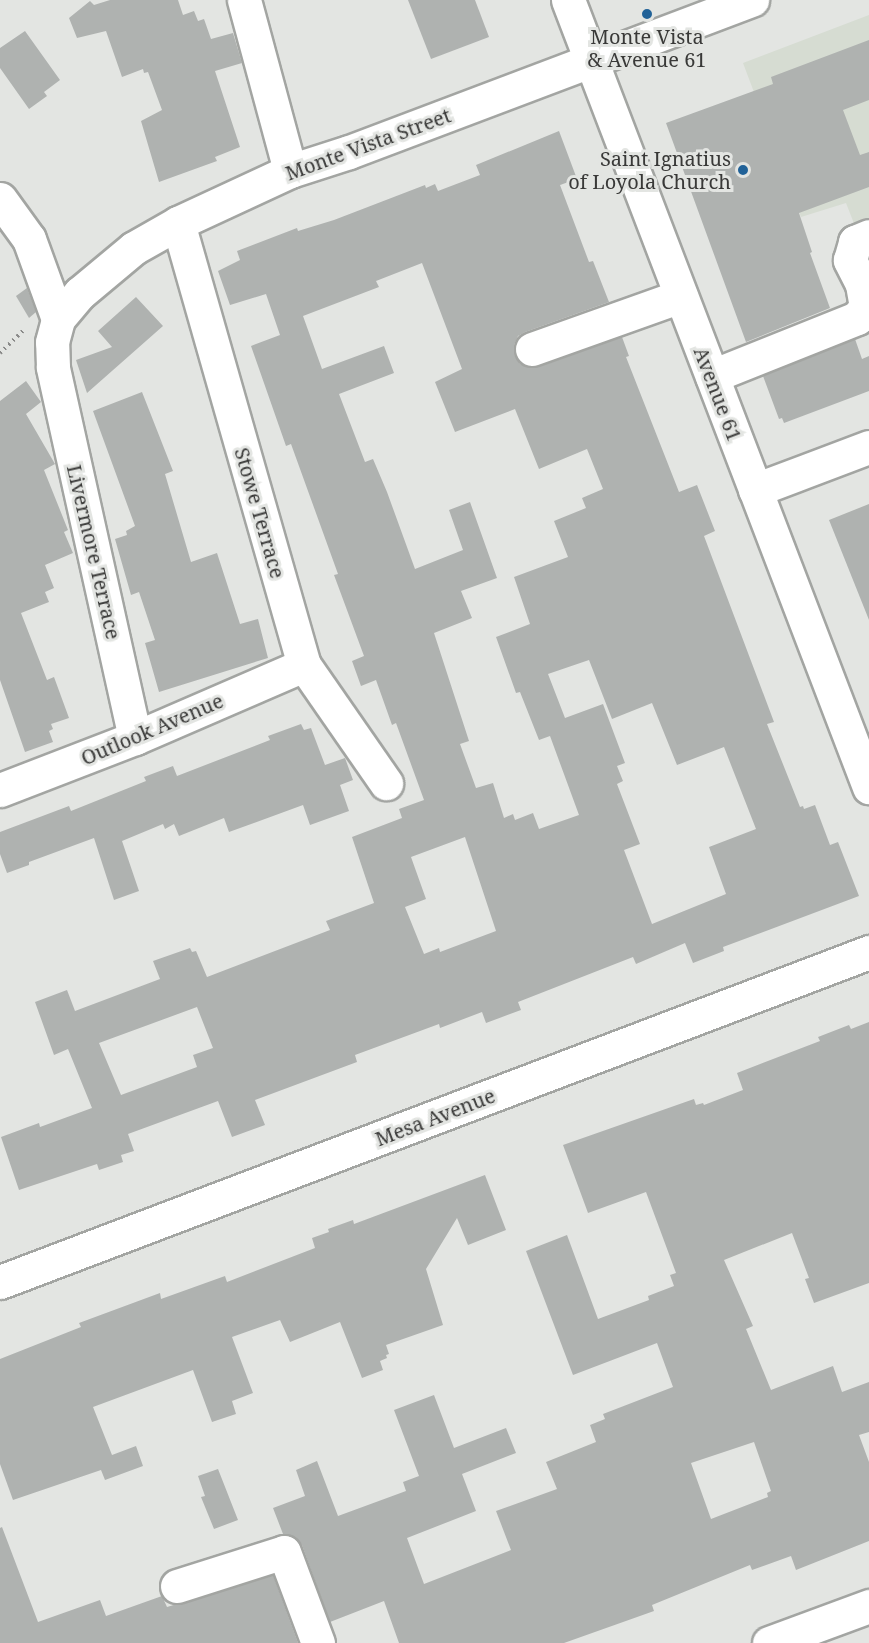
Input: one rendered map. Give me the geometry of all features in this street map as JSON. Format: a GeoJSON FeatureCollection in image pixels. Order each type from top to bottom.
{"type":"FeatureCollection","features":[{"type":"Feature","properties":{"kind":"street"},"geometry":{"type":"LineString","coordinates":[[244,0],[290,171]]}},
{"type":"Feature","properties":{"kind":"street","name":"Avenue 61"},"geometry":{"type":"LineString","coordinates":[[568,0],[869,787]]}},
{"type":"Feature","properties":{"kind":"street","name":"Monte Vista Street"},"geometry":{"type":"LineString","coordinates":[[57,319],[80,292],[135,248],[178,223],[290,171],[349,152],[752,0]]}},
{"type":"Feature","properties":{"kind":"street"},"geometry":{"type":"LineString","coordinates":[[0,199],[29,239],[57,319]]}},
{"type":"Feature","properties":{"kind":"street","name":"Stowe Terrace"},"geometry":{"type":"LineString","coordinates":[[178,223],[304,665],[386,783]]}},
{"type":"Feature","properties":{"kind":"street"},"geometry":{"type":"LineString","coordinates":[[712,376],[857,318],[866,307],[862,284],[850,260],[855,242],[869,236]]}},
{"type":"Feature","properties":{"kind":"street"},"geometry":{"type":"LineString","coordinates":[[532,349],[681,296]]}},
{"type":"Feature","properties":{"kind":"street","name":"Livermore Terrace"},"geometry":{"type":"LineString","coordinates":[[57,319],[52,342],[52,367],[135,738]]}},
{"type":"Feature","properties":{"kind":"street"},"geometry":{"type":"LineString","coordinates":[[756,490],[869,447]]}},
{"type":"Feature","properties":{"kind":"street","name":"Outlook Avenue"},"geometry":{"type":"LineString","coordinates":[[0,790],[135,738],[304,665]]}},
{"type":"Feature","properties":{"kind":"street","name":"Mesa Avenue"},"geometry":{"type":"LineString","coordinates":[[0,1282],[869,952]]}},
{"type":"Feature","properties":{"kind":"street"},"geometry":{"type":"LineString","coordinates":[[177,1586],[284,1552],[318,1643]]}},
{"type":"Feature","properties":{"kind":"street"},"geometry":{"type":"LineString","coordinates":[[769,1643],[869,1606]]}},
{"type":"Feature","properties":{"kind":"path"},"geometry":{"type":"LineString","coordinates":[[0,353],[23,330]]}},
{"type":"Feature","properties":{"kind":"shaded area"},"geometry":{"type":"Polygon","coordinates":[[[869,15],[869,262],[846,203],[801,217],[743,63],[869,15]]]}},
{"type":"Feature","properties":{"kind":"building"},"geometry":{"type":"Polygon","coordinates":[[[110,0],[178,0],[183,15],[194,11],[198,21],[204,19],[211,39],[233,33],[242,63],[215,71],[240,147],[215,157],[217,161],[159,182],[141,121],[162,110],[148,72],[144,73],[143,69],[122,77],[106,31],[77,38],[69,18],[90,1],[94,5],[110,0]]]}},
{"type":"Feature","properties":{"kind":"building"},"geometry":{"type":"Polygon","coordinates":[[[408,0],[475,0],[489,37],[431,59],[408,0]]]}},
{"type":"Feature","properties":{"kind":"building"},"geometry":{"type":"Polygon","coordinates":[[[25,31],[60,80],[44,92],[47,96],[29,109],[0,68],[0,48],[25,31]]]}},
{"type":"Feature","properties":{"kind":"building"},"geometry":{"type":"Polygon","coordinates":[[[869,40],[869,100],[843,110],[860,155],[869,152],[869,187],[799,213],[812,252],[810,253],[830,308],[746,342],[666,123],[773,84],[771,77],[869,40]]]}},
{"type":"Feature","properties":{"kind":"building"},"geometry":{"type":"Polygon","coordinates":[[[559,131],[577,179],[560,185],[589,262],[593,261],[609,302],[518,336],[514,345],[515,356],[520,364],[538,367],[622,337],[629,356],[626,357],[679,492],[697,485],[715,531],[704,536],[774,722],[767,724],[800,807],[803,806],[804,809],[815,805],[830,845],[838,842],[859,896],[723,947],[724,951],[693,963],[685,943],[636,964],[633,957],[518,1002],[521,1010],[486,1023],[482,1012],[440,1028],[439,1024],[355,1055],[357,1062],[255,1100],[265,1125],[232,1137],[218,1101],[128,1134],[134,1151],[121,1155],[123,1162],[99,1170],[97,1164],[19,1190],[1,1137],[39,1123],[40,1127],[92,1108],[68,1049],[54,1055],[35,1002],[67,990],[75,1011],[160,979],[153,961],[190,948],[192,952],[196,951],[207,977],[330,930],[326,921],[374,903],[352,837],[402,818],[399,809],[424,800],[396,723],[392,725],[376,680],[361,686],[352,661],[364,656],[334,575],[338,574],[291,444],[286,446],[251,346],[280,335],[266,294],[230,305],[218,271],[240,260],[237,251],[297,228],[298,231],[334,220],[425,185],[426,188],[435,184],[438,191],[480,175],[476,165],[559,131]],[[422,263],[376,281],[379,287],[303,316],[322,369],[384,346],[394,373],[339,394],[365,462],[373,459],[415,569],[463,550],[449,510],[470,502],[497,578],[461,591],[472,618],[434,633],[469,741],[460,744],[476,788],[493,783],[504,818],[513,814],[515,820],[533,813],[539,829],[579,815],[550,736],[539,740],[520,692],[516,693],[496,637],[530,624],[514,577],[568,557],[554,521],[586,508],[582,498],[603,489],[587,449],[539,469],[515,409],[455,432],[435,382],[462,369],[422,263]],[[589,660],[548,674],[565,718],[603,704],[625,763],[617,766],[623,781],[617,784],[640,844],[624,850],[652,924],[726,894],[709,847],[756,829],[724,747],[677,765],[652,703],[612,719],[589,660]],[[465,837],[411,857],[426,899],[405,907],[424,954],[439,948],[440,952],[496,931],[465,837]],[[197,1007],[99,1043],[121,1095],[197,1067],[193,1055],[213,1048],[197,1007]]]}},
{"type":"Feature","properties":{"kind":"building"},"geometry":{"type":"Polygon","coordinates":[[[27,288],[36,312],[29,318],[16,296],[27,288]]]}},
{"type":"Feature","properties":{"kind":"building"},"geometry":{"type":"Polygon","coordinates":[[[136,297],[163,326],[87,393],[76,360],[112,347],[98,331],[136,297]]]}},
{"type":"Feature","properties":{"kind":"building"},"geometry":{"type":"Polygon","coordinates":[[[855,339],[862,359],[869,356],[869,391],[784,423],[782,418],[779,419],[763,376],[855,339]]]}},
{"type":"Feature","properties":{"kind":"building"},"geometry":{"type":"Polygon","coordinates":[[[26,381],[41,402],[26,414],[55,464],[44,470],[68,530],[64,532],[73,553],[45,565],[54,588],[45,592],[49,602],[21,613],[47,680],[54,677],[69,718],[51,724],[53,729],[49,731],[53,742],[25,752],[0,680],[0,401],[26,381]]]}},
{"type":"Feature","properties":{"kind":"building"},"geometry":{"type":"Polygon","coordinates":[[[142,392],[173,471],[165,474],[191,562],[217,553],[240,624],[258,619],[268,658],[159,692],[145,643],[155,640],[139,592],[131,595],[115,539],[127,535],[126,531],[135,526],[93,411],[142,392]]]}},
{"type":"Feature","properties":{"kind":"building"},"geometry":{"type":"Polygon","coordinates":[[[869,504],[869,620],[829,520],[869,504]]]}},
{"type":"Feature","properties":{"kind":"building"},"geometry":{"type":"Polygon","coordinates":[[[301,724],[304,730],[311,728],[325,765],[345,758],[353,780],[340,785],[349,811],[310,825],[303,805],[229,832],[224,818],[179,836],[174,824],[165,829],[163,824],[122,841],[139,891],[114,900],[94,838],[29,862],[29,865],[7,873],[0,854],[0,832],[69,806],[71,811],[146,781],[144,777],[173,766],[177,776],[270,740],[268,736],[301,724]]]}},
{"type":"Feature","properties":{"kind":"building"},"geometry":{"type":"Polygon","coordinates":[[[869,1022],[869,1283],[814,1303],[805,1279],[809,1278],[792,1233],[724,1260],[753,1326],[746,1329],[771,1390],[833,1366],[842,1392],[869,1382],[869,1432],[859,1435],[869,1462],[869,1541],[796,1570],[791,1556],[752,1570],[750,1565],[652,1605],[654,1611],[564,1643],[399,1643],[384,1601],[330,1622],[302,1545],[296,1537],[283,1534],[273,1508],[305,1496],[296,1470],[317,1461],[338,1516],[406,1491],[403,1482],[419,1476],[394,1410],[434,1395],[454,1448],[506,1428],[516,1453],[462,1474],[476,1511],[407,1538],[424,1584],[511,1550],[496,1511],[557,1489],[546,1462],[596,1442],[590,1425],[605,1419],[603,1414],[673,1387],[657,1343],[573,1375],[526,1251],[567,1235],[598,1319],[649,1300],[648,1296],[674,1286],[670,1275],[676,1273],[646,1192],[588,1213],[563,1145],[694,1099],[696,1105],[703,1103],[704,1105],[743,1090],[737,1073],[820,1041],[818,1037],[849,1025],[851,1029],[869,1022]],[[754,1442],[691,1463],[711,1519],[768,1497],[767,1493],[771,1491],[754,1442]]]}},
{"type":"Feature","properties":{"kind":"building"},"geometry":{"type":"Polygon","coordinates":[[[485,1175],[506,1230],[468,1245],[457,1218],[426,1269],[443,1325],[386,1345],[389,1354],[386,1355],[387,1358],[380,1361],[383,1370],[362,1378],[340,1322],[290,1342],[280,1320],[232,1337],[253,1393],[232,1401],[236,1414],[212,1422],[193,1370],[93,1407],[112,1455],[136,1446],[143,1466],[105,1480],[101,1470],[13,1500],[0,1464],[0,1359],[81,1327],[79,1323],[160,1293],[161,1299],[225,1276],[227,1282],[315,1248],[312,1238],[329,1232],[328,1229],[353,1220],[354,1224],[485,1175]]]}},
{"type":"Feature","properties":{"kind":"building"},"geometry":{"type":"Polygon","coordinates":[[[218,1469],[238,1520],[214,1529],[201,1497],[205,1496],[198,1476],[218,1469]]]}},
{"type":"Feature","properties":{"kind":"building"},"geometry":{"type":"Polygon","coordinates":[[[2,1527],[38,1622],[100,1600],[106,1616],[162,1596],[167,1607],[273,1575],[298,1643],[0,1643],[0,1528],[2,1527]]]}},
{"type":"Feature","properties":{"kind":"place","name":"Monte Vista & Avenue 61"},"geometry":{"type":"Point","coordinates":[647,14]}},
{"type":"Feature","properties":{"kind":"place","name":"Saint Ignatius of Loyola Church"},"geometry":{"type":"Point","coordinates":[743,170]}}]}
